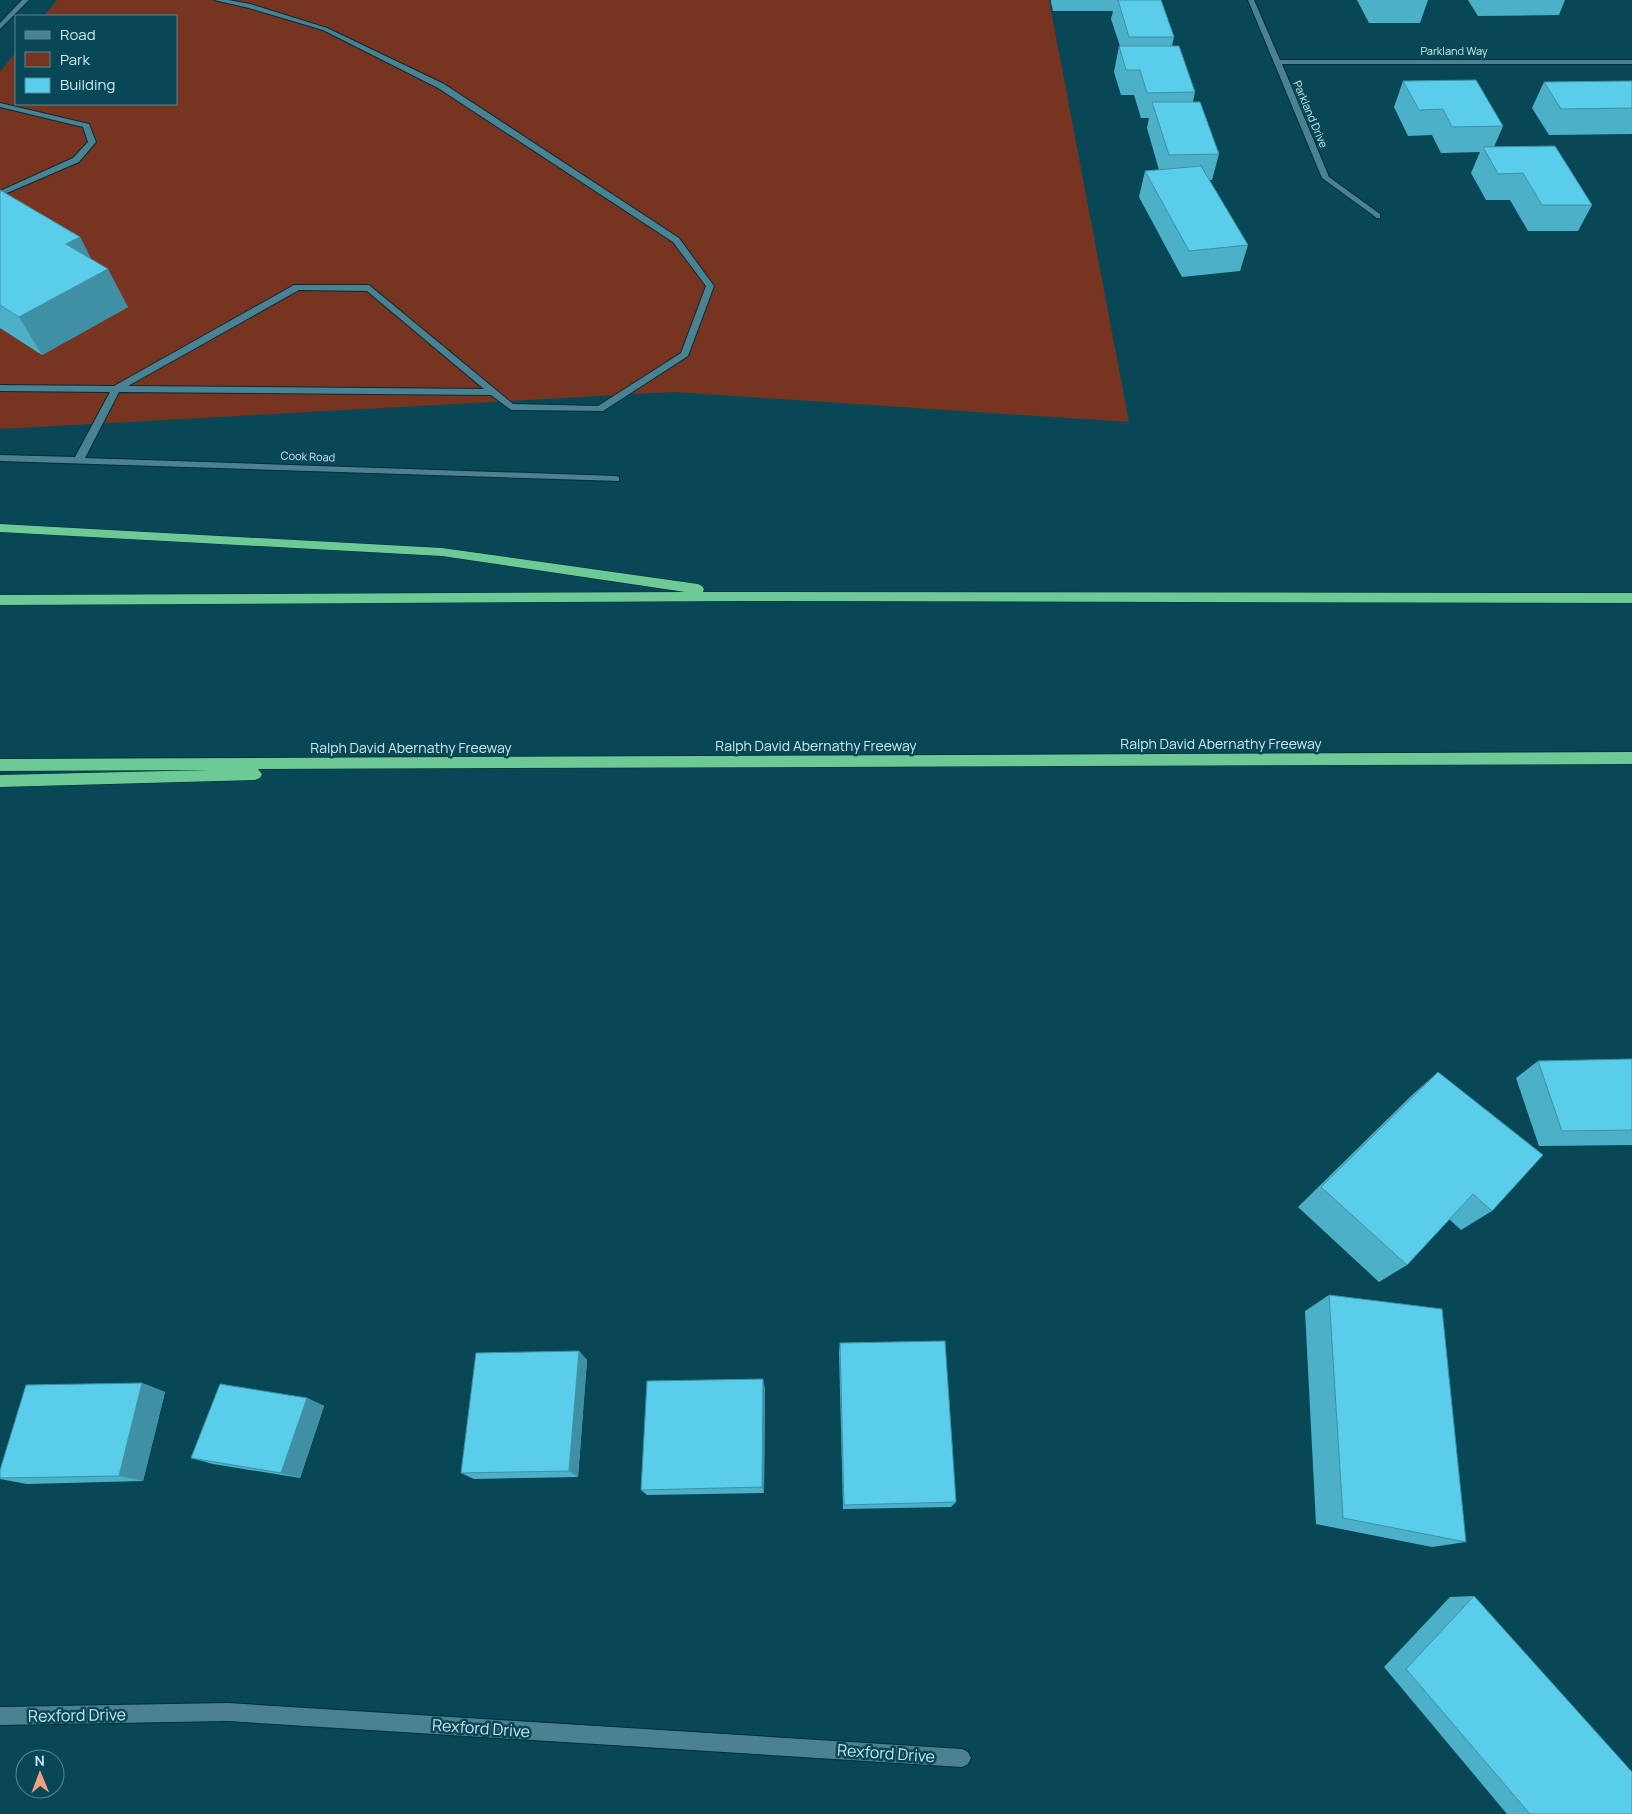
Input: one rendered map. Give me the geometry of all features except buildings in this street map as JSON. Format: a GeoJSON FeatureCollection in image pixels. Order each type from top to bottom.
{"type":"FeatureCollection","features":[{"type":"Feature","properties":{"kind":"highway"},"geometry":{"type":"LineString","coordinates":[[0,528],[442,552],[749,596]]}},
{"type":"Feature","properties":{"kind":"highway"},"geometry":{"type":"LineString","coordinates":[[0,600],[749,596],[1632,598]]}},
{"type":"Feature","properties":{"kind":"highway","name":"Ralph David Abernathy Freeway"},"geometry":{"type":"LineString","coordinates":[[0,765],[1632,758]]}},
{"type":"Feature","properties":{"kind":"highway"},"geometry":{"type":"LineString","coordinates":[[0,781],[681,762]]}},
{"type":"Feature","properties":{"kind":"street"},"geometry":{"type":"LineString","coordinates":[[0,27],[26,0]]}},
{"type":"Feature","properties":{"kind":"street"},"geometry":{"type":"LineString","coordinates":[[78,460],[116,389],[297,287],[369,288],[511,407],[600,409],[685,354],[710,286],[676,240],[441,86],[325,29],[250,6],[218,0]]}},
{"type":"Feature","properties":{"kind":"street","name":"Parkland Drive"},"geometry":{"type":"LineString","coordinates":[[1251,0],[1326,178],[1377,216]]}},
{"type":"Feature","properties":{"kind":"street","name":"Parkland Way"},"geometry":{"type":"LineString","coordinates":[[1276,62],[1632,62]]}},
{"type":"Feature","properties":{"kind":"street"},"geometry":{"type":"LineString","coordinates":[[0,105],[86,126],[92,142],[76,160],[0,194]]}},
{"type":"Feature","properties":{"kind":"street"},"geometry":{"type":"LineString","coordinates":[[0,388],[492,392]]}},
{"type":"Feature","properties":{"kind":"street","name":"Cook Road"},"geometry":{"type":"LineString","coordinates":[[0,458],[616,479]]}},
{"type":"Feature","properties":{"kind":"street","name":"Rexford Drive"},"geometry":{"type":"LineString","coordinates":[[0,1716],[228,1712],[962,1758]]}},
{"type":"Feature","properties":{"kind":"green space"},"geometry":{"type":"Polygon","coordinates":[[[57,0],[1049,0],[1129,422],[673,392],[0,429],[0,72],[15,53],[15,105],[178,105],[178,15],[45,15],[57,0]]]}}]}
